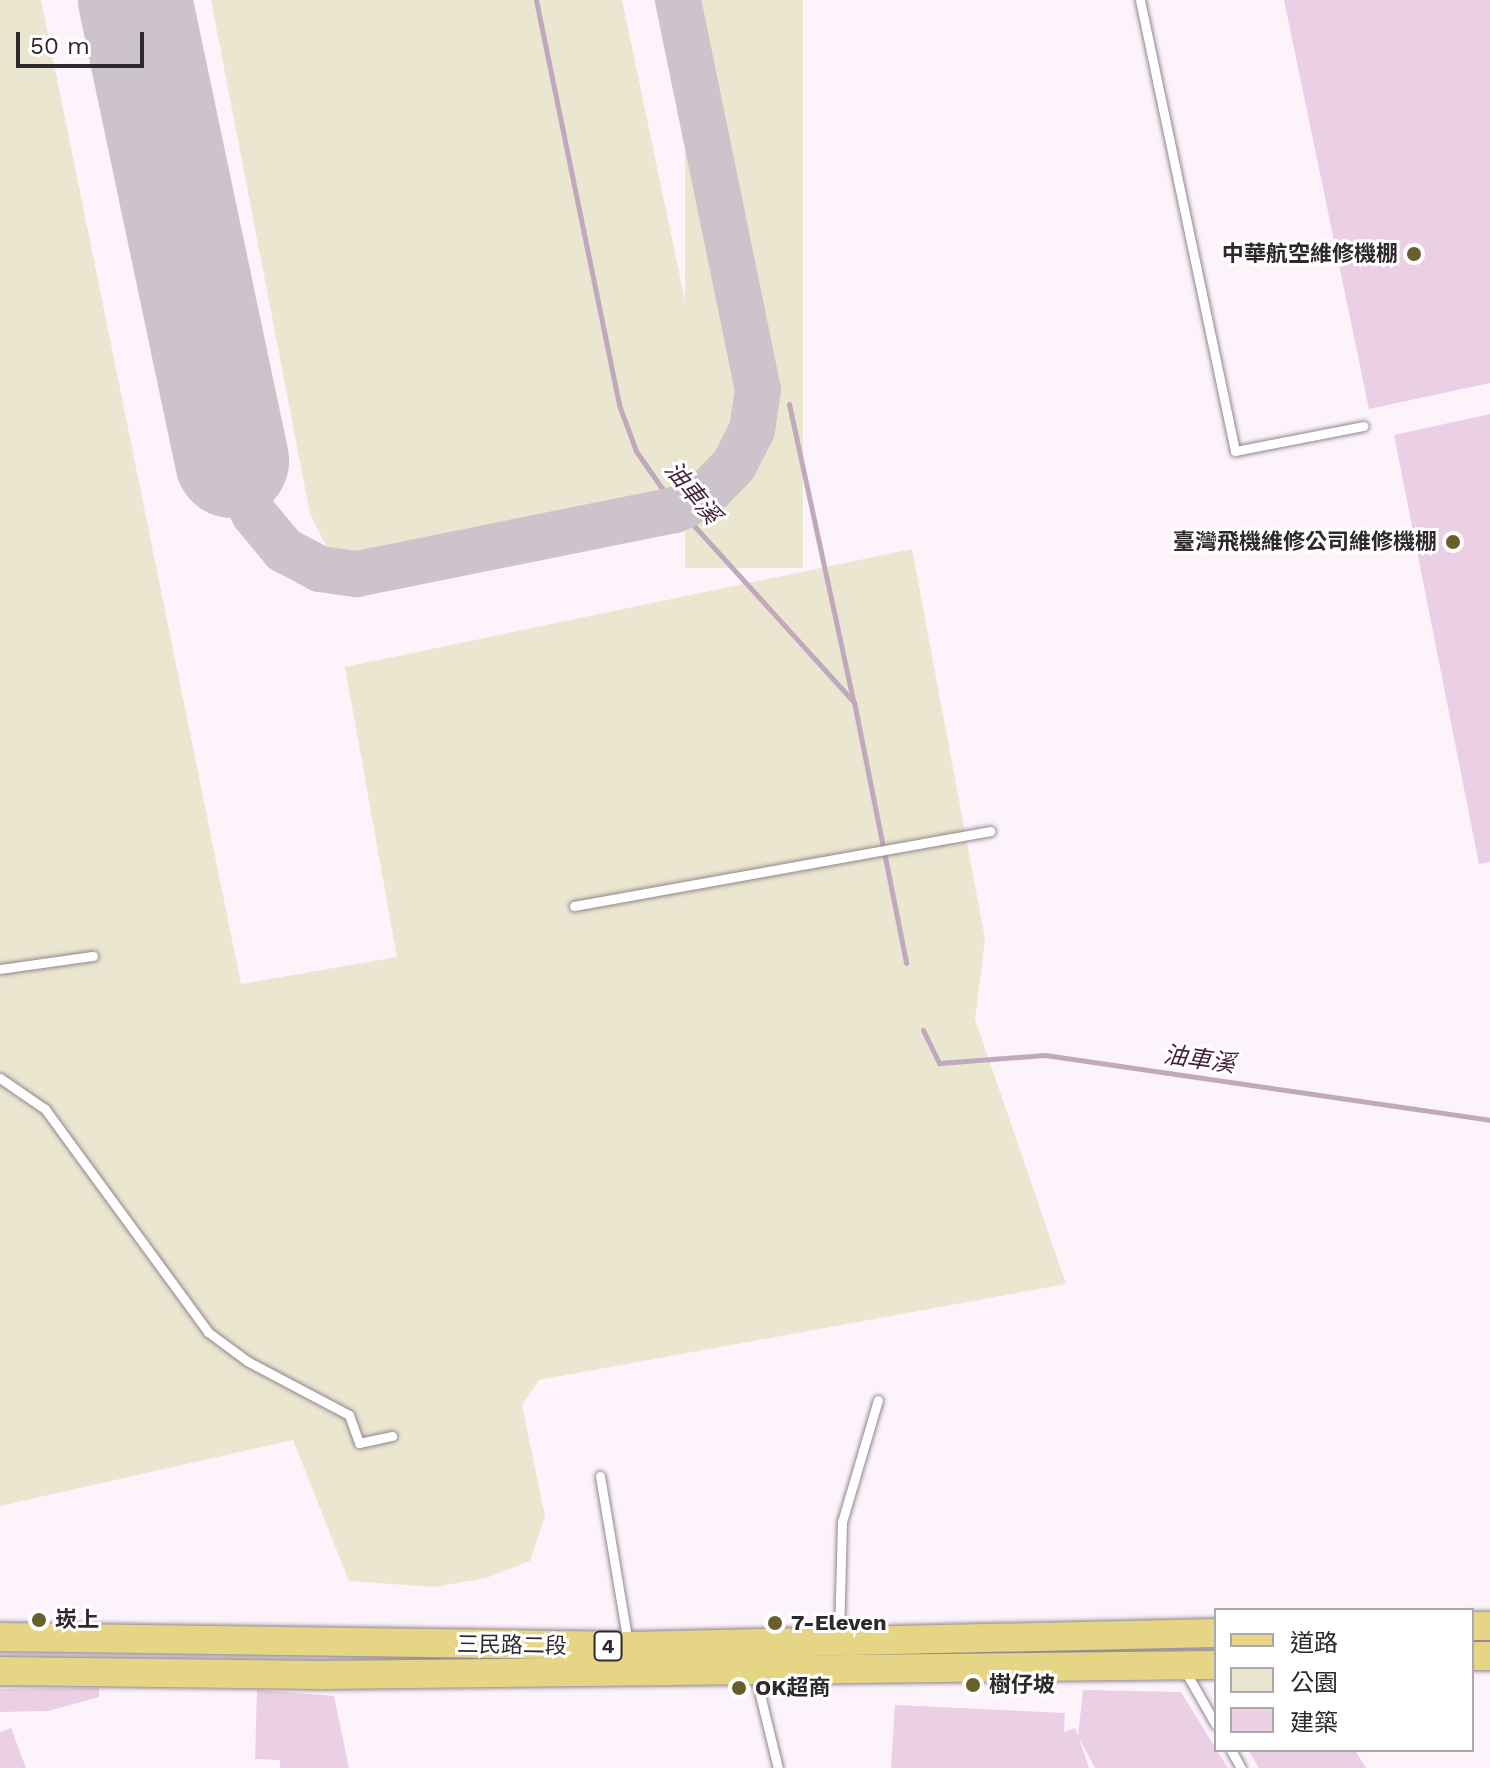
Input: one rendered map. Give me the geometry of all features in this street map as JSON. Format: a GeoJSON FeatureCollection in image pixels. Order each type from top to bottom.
{"type":"FeatureCollection","features":[{"type":"Feature","properties":{"kind":"main road","name":"三民路二段"},"geometry":{"type":"LineString","coordinates":[[0,1637],[629,1646],[1214,1633]]}},
{"type":"Feature","properties":{"kind":"main road","name":"三民路二段"},"geometry":{"type":"LineString","coordinates":[[0,1671],[755,1673],[1214,1665]]}},
{"type":"Feature","properties":{"kind":"lane"},"geometry":{"type":"LineString","coordinates":[[1140,0],[1235,451],[1364,426]]}},
{"type":"Feature","properties":{"kind":"lane"},"geometry":{"type":"LineString","coordinates":[[574,906],[860,858],[990,831]]}},
{"type":"Feature","properties":{"kind":"lane"},"geometry":{"type":"LineString","coordinates":[[0,969],[93,956]]}},
{"type":"Feature","properties":{"kind":"lane"},"geometry":{"type":"LineString","coordinates":[[0,1078],[45,1109],[208,1332],[247,1361],[349,1415],[359,1443],[392,1436]]}},
{"type":"Feature","properties":{"kind":"lane"},"geometry":{"type":"LineString","coordinates":[[839,1643],[842,1522],[878,1400]]}},
{"type":"Feature","properties":{"kind":"lane"},"geometry":{"type":"LineString","coordinates":[[600,1476],[629,1646]]}},
{"type":"Feature","properties":{"kind":"lane"},"geometry":{"type":"LineString","coordinates":[[1182,1666],[1214,1722]]}},
{"type":"Feature","properties":{"kind":"lane"},"geometry":{"type":"LineString","coordinates":[[755,1673],[778,1768]]}},
{"type":"Feature","properties":{"kind":"green space"},"geometry":{"type":"Polygon","coordinates":[[[0,0],[41,0],[241,984],[397,957],[345,667],[912,549],[985,939],[975,1019],[1066,1284],[539,1380],[522,1405],[545,1516],[530,1561],[486,1578],[434,1587],[349,1581],[293,1440],[0,1506],[0,0]]]}},
{"type":"Feature","properties":{"kind":"green space"},"geometry":{"type":"Polygon","coordinates":[[[211,0],[622,0],[711,425],[699,499],[664,529],[399,583],[357,574],[327,547],[310,514],[211,0]]]}},
{"type":"Feature","properties":{"kind":"green space"},"geometry":{"type":"Polygon","coordinates":[[[685,0],[803,0],[803,568],[685,568],[685,0]]]}},
{"type":"Feature","properties":{"kind":"building","name":"中華航空維修機棚"},"geometry":{"type":"Polygon","coordinates":[[[1284,0],[1490,0],[1490,383],[1369,409],[1284,0]]]}},
{"type":"Feature","properties":{"kind":"building","name":"臺灣飛機維修公司維修機棚"},"geometry":{"type":"Polygon","coordinates":[[[1490,414],[1490,862],[1479,864],[1394,435],[1490,414]]]}},
{"type":"Feature","properties":{"kind":"building"},"geometry":{"type":"Polygon","coordinates":[[[99,1688],[99,1697],[48,1711],[0,1712],[0,1689],[99,1688]]]}},
{"type":"Feature","properties":{"kind":"building"},"geometry":{"type":"Polygon","coordinates":[[[257,1690],[334,1696],[349,1768],[280,1768],[280,1760],[255,1759],[257,1690]]]}},
{"type":"Feature","properties":{"kind":"building"},"geometry":{"type":"Polygon","coordinates":[[[1083,1690],[1181,1692],[1214,1745],[1214,1752],[1218,1752],[1228,1768],[1095,1768],[1079,1738],[1089,1768],[891,1768],[895,1705],[1065,1713],[1064,1732],[1075,1728],[1078,1736],[1083,1690]]]}},
{"type":"Feature","properties":{"kind":"building"},"geometry":{"type":"Polygon","coordinates":[[[11,1728],[26,1768],[0,1768],[0,1732],[11,1728]]]}},
{"type":"Feature","properties":{"kind":"building"},"geometry":{"type":"Polygon","coordinates":[[[1249,1752],[1356,1752],[1366,1768],[1259,1768],[1249,1752]]]}},
{"type":"Feature","properties":{"kind":"waterway","name":"油車溪"},"geometry":{"type":"LineString","coordinates":[[536,0],[619,405],[636,451],[668,497],[854,702],[906,963]]}},
{"type":"Feature","properties":{"kind":"waterway"},"geometry":{"type":"LineString","coordinates":[[789,404],[853,700]]}},
{"type":"Feature","properties":{"kind":"waterway","name":"油車溪"},"geometry":{"type":"LineString","coordinates":[[923,1030],[939,1063],[1045,1055],[1490,1120]]}},
{"type":"Feature","properties":{"kind":"taxiway"},"geometry":{"type":"LineString","coordinates":[[232,461],[254,514],[284,550],[320,569],[357,574],[675,510],[704,496],[734,465],[752,430],[758,390],[678,0]]}},
{"type":"Feature","properties":{"kind":"runway"},"geometry":{"type":"LineString","coordinates":[[135,0],[232,461]]}},
{"type":"Feature","properties":{"kind":"place","name":"中華航空維修機棚"},"geometry":{"type":"Point","coordinates":[1414,254]}},
{"type":"Feature","properties":{"kind":"place","name":"臺灣飛機維修公司維修機棚"},"geometry":{"type":"Point","coordinates":[1453,542]}},
{"type":"Feature","properties":{"kind":"place","name":"崁上"},"geometry":{"type":"Point","coordinates":[39,1620]}},
{"type":"Feature","properties":{"kind":"place","name":"7-Eleven"},"geometry":{"type":"Point","coordinates":[775,1623]}},
{"type":"Feature","properties":{"kind":"place","name":"樹仔坡"},"geometry":{"type":"Point","coordinates":[973,1685]}},
{"type":"Feature","properties":{"kind":"place","name":"OK超商"},"geometry":{"type":"Point","coordinates":[739,1688]}}]}
